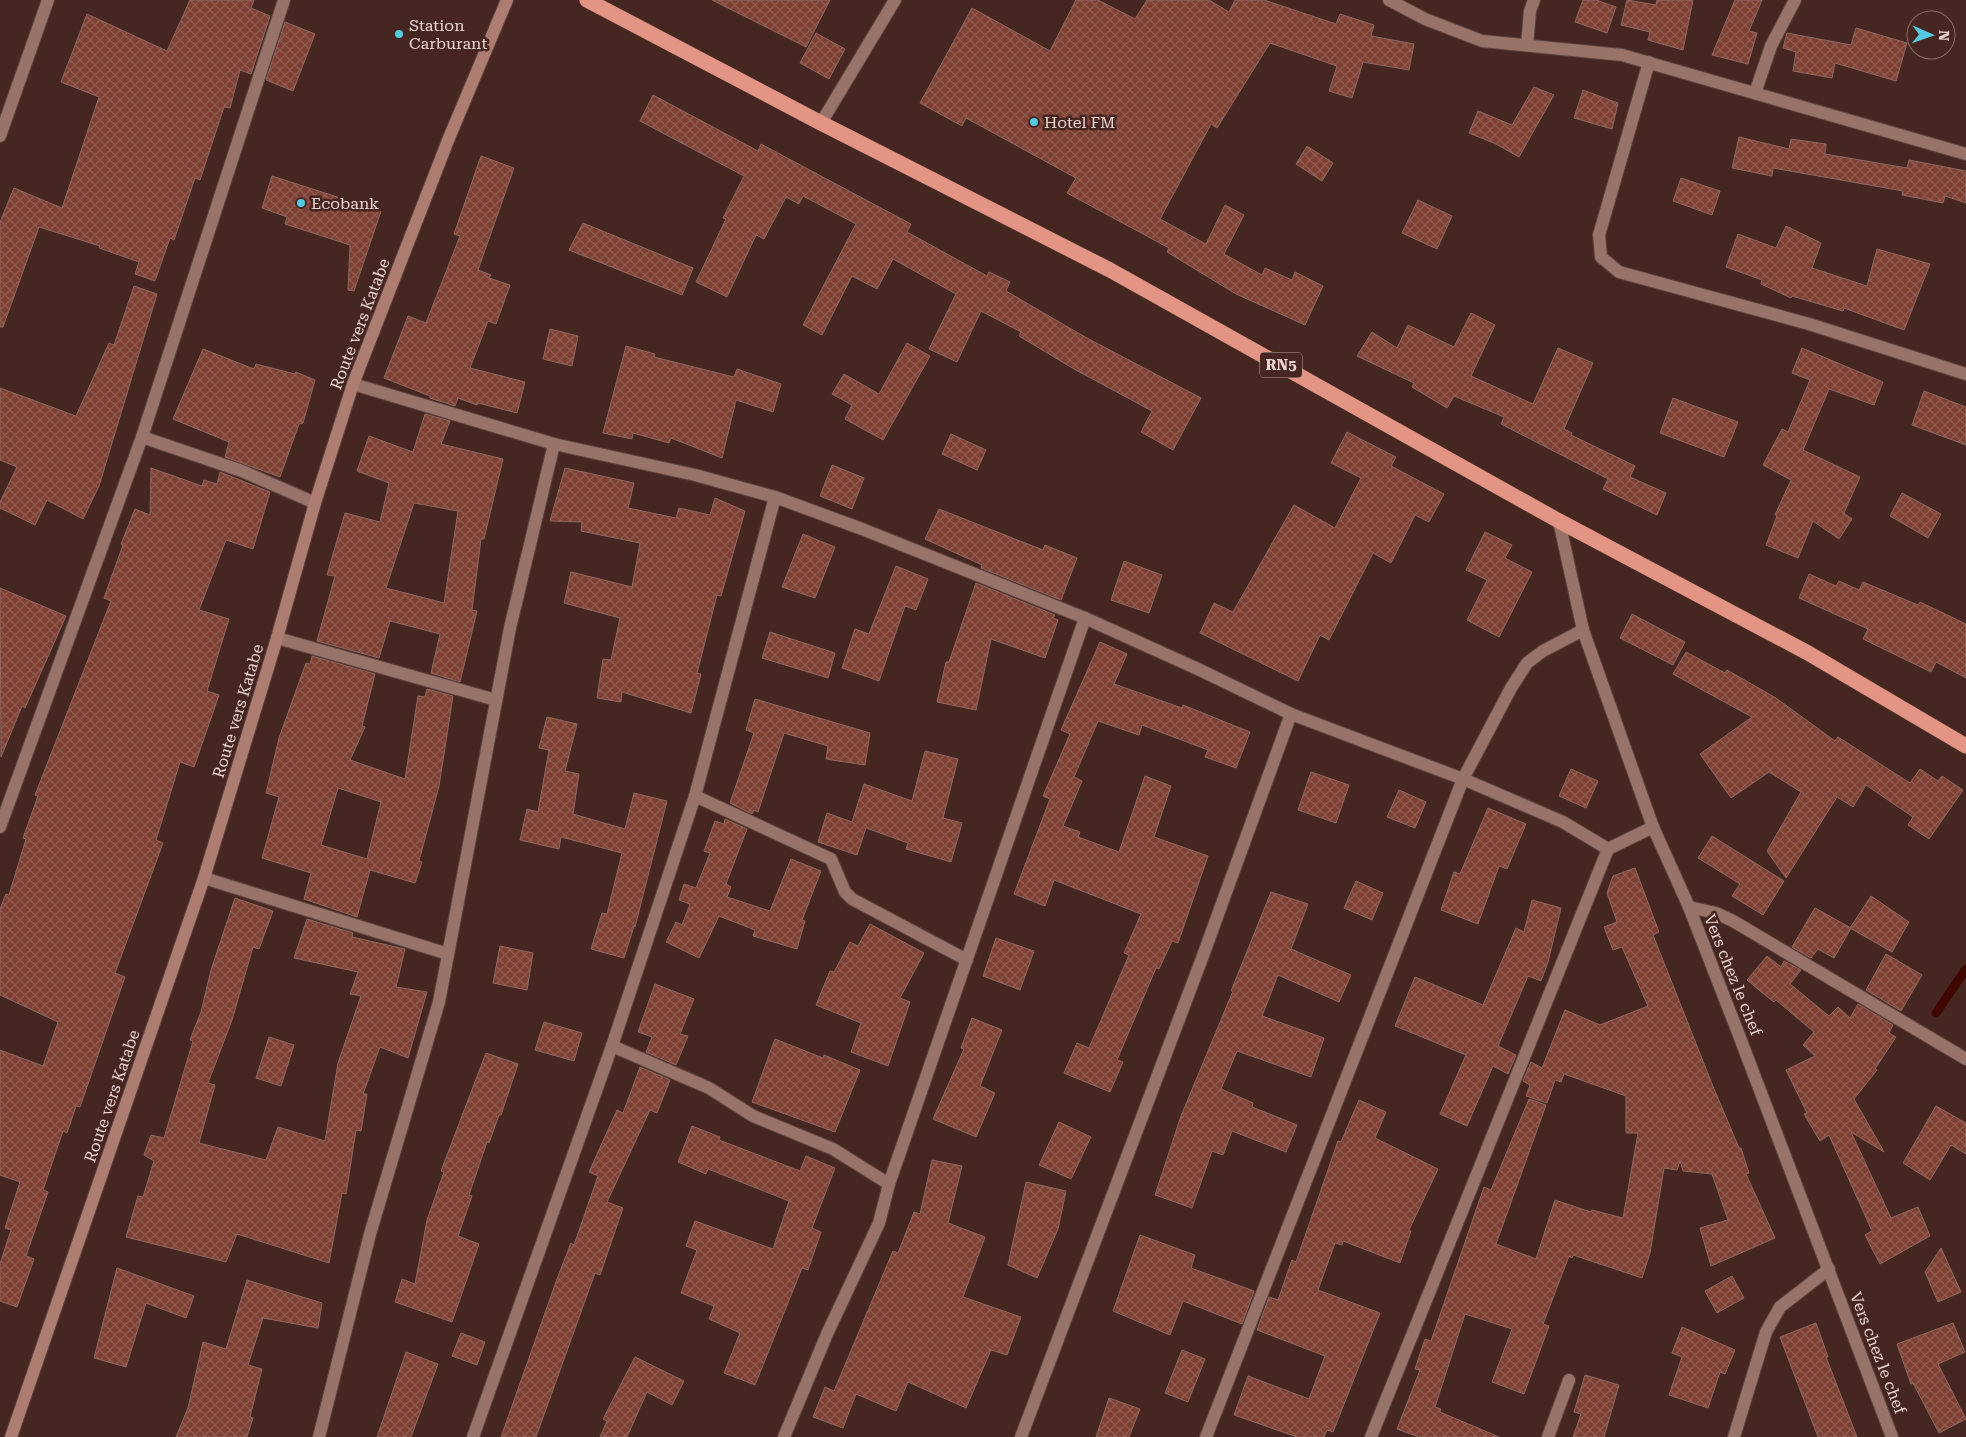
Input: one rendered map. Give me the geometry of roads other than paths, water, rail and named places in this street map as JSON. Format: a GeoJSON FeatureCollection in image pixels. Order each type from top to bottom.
{"type":"FeatureCollection","features":[{"type":"Feature","properties":{"kind":"highway","name":"RN5"},"geometry":{"type":"LineString","coordinates":[[587,0],[821,123],[1110,270],[1559,521],[1808,653],[1966,746]]}},
{"type":"Feature","properties":{"kind":"street"},"geometry":{"type":"LineString","coordinates":[[0,136],[48,0]]}},
{"type":"Feature","properties":{"kind":"street"},"geometry":{"type":"LineString","coordinates":[[0,827],[142,437],[284,0]]}},
{"type":"Feature","properties":{"kind":"street","name":"Route vers Katabe"},"geometry":{"type":"LineString","coordinates":[[12,1437],[204,878],[277,638],[315,503],[353,384],[449,138],[507,0]]}},
{"type":"Feature","properties":{"kind":"street"},"geometry":{"type":"LineString","coordinates":[[821,123],[895,0]]}},
{"type":"Feature","properties":{"kind":"street"},"geometry":{"type":"LineString","coordinates":[[1390,0],[1425,19],[1482,41],[1622,55],[1966,154]]}},
{"type":"Feature","properties":{"kind":"street"},"geometry":{"type":"LineString","coordinates":[[1526,45],[1530,11],[1534,0]]}},
{"type":"Feature","properties":{"kind":"street"},"geometry":{"type":"LineString","coordinates":[[1755,93],[1771,46],[1795,0]]}},
{"type":"Feature","properties":{"kind":"street"},"geometry":{"type":"LineString","coordinates":[[1649,62],[1599,235],[1602,258],[1619,272],[1809,324],[1966,374]]}},
{"type":"Feature","properties":{"kind":"street"},"geometry":{"type":"LineString","coordinates":[[353,384],[554,444],[694,475],[775,497],[872,533],[1085,618],[1291,714],[1463,779],[1562,822],[1608,849]]}},
{"type":"Feature","properties":{"kind":"street"},"geometry":{"type":"LineString","coordinates":[[142,437],[242,471],[315,503]]}},
{"type":"Feature","properties":{"kind":"street"},"geometry":{"type":"LineString","coordinates":[[319,1437],[370,1234],[439,1002],[510,628],[554,444]]}},
{"type":"Feature","properties":{"kind":"street"},"geometry":{"type":"LineString","coordinates":[[473,1437],[612,1046],[695,796],[775,497]]}},
{"type":"Feature","properties":{"kind":"street","name":"Vers chez le chef"},"geometry":{"type":"LineString","coordinates":[[1559,521],[1582,630],[1653,827],[1688,907],[1829,1269],[1892,1437]]}},
{"type":"Feature","properties":{"kind":"street"},"geometry":{"type":"LineString","coordinates":[[784,1437],[827,1334],[879,1223],[889,1184],[1085,618]]}},
{"type":"Feature","properties":{"kind":"street"},"geometry":{"type":"LineString","coordinates":[[1206,1437],[1463,779],[1511,688],[1527,663],[1543,651],[1582,630]]}},
{"type":"Feature","properties":{"kind":"street"},"geometry":{"type":"LineString","coordinates":[[277,638],[496,700]]}},
{"type":"Feature","properties":{"kind":"street"},"geometry":{"type":"LineString","coordinates":[[1022,1437],[1201,961],[1291,714]]}},
{"type":"Feature","properties":{"kind":"street"},"geometry":{"type":"LineString","coordinates":[[695,796],[831,859],[845,892],[852,898],[967,960]]}},
{"type":"Feature","properties":{"kind":"street"},"geometry":{"type":"LineString","coordinates":[[1371,1437],[1608,849],[1653,827]]}},
{"type":"Feature","properties":{"kind":"street"},"geometry":{"type":"LineString","coordinates":[[204,878],[448,954]]}},
{"type":"Feature","properties":{"kind":"street"},"geometry":{"type":"LineString","coordinates":[[1688,907],[1716,913],[1733,921],[1966,1059]]}},
{"type":"Feature","properties":{"kind":"street"},"geometry":{"type":"LineString","coordinates":[[612,1046],[709,1088],[753,1116],[833,1149],[889,1184]]}},
{"type":"Feature","properties":{"kind":"street"},"geometry":{"type":"LineString","coordinates":[[1734,1437],[1766,1332],[1780,1307],[1829,1269]]}},
{"type":"Feature","properties":{"kind":"street"},"geometry":{"type":"LineString","coordinates":[[1548,1437],[1569,1380]]}},
{"type":"Feature","properties":{"kind":"waterway"},"geometry":{"type":"LineString","coordinates":[[1936,1013],[1966,969]]}},
{"type":"Feature","properties":{"kind":"place","name":"Station Carburant"},"geometry":{"type":"Point","coordinates":[399,34]}},
{"type":"Feature","properties":{"kind":"place","name":"Hotel FM"},"geometry":{"type":"Point","coordinates":[1034,122]}},
{"type":"Feature","properties":{"kind":"place","name":"Ecobank"},"geometry":{"type":"Point","coordinates":[301,203]}}]}
